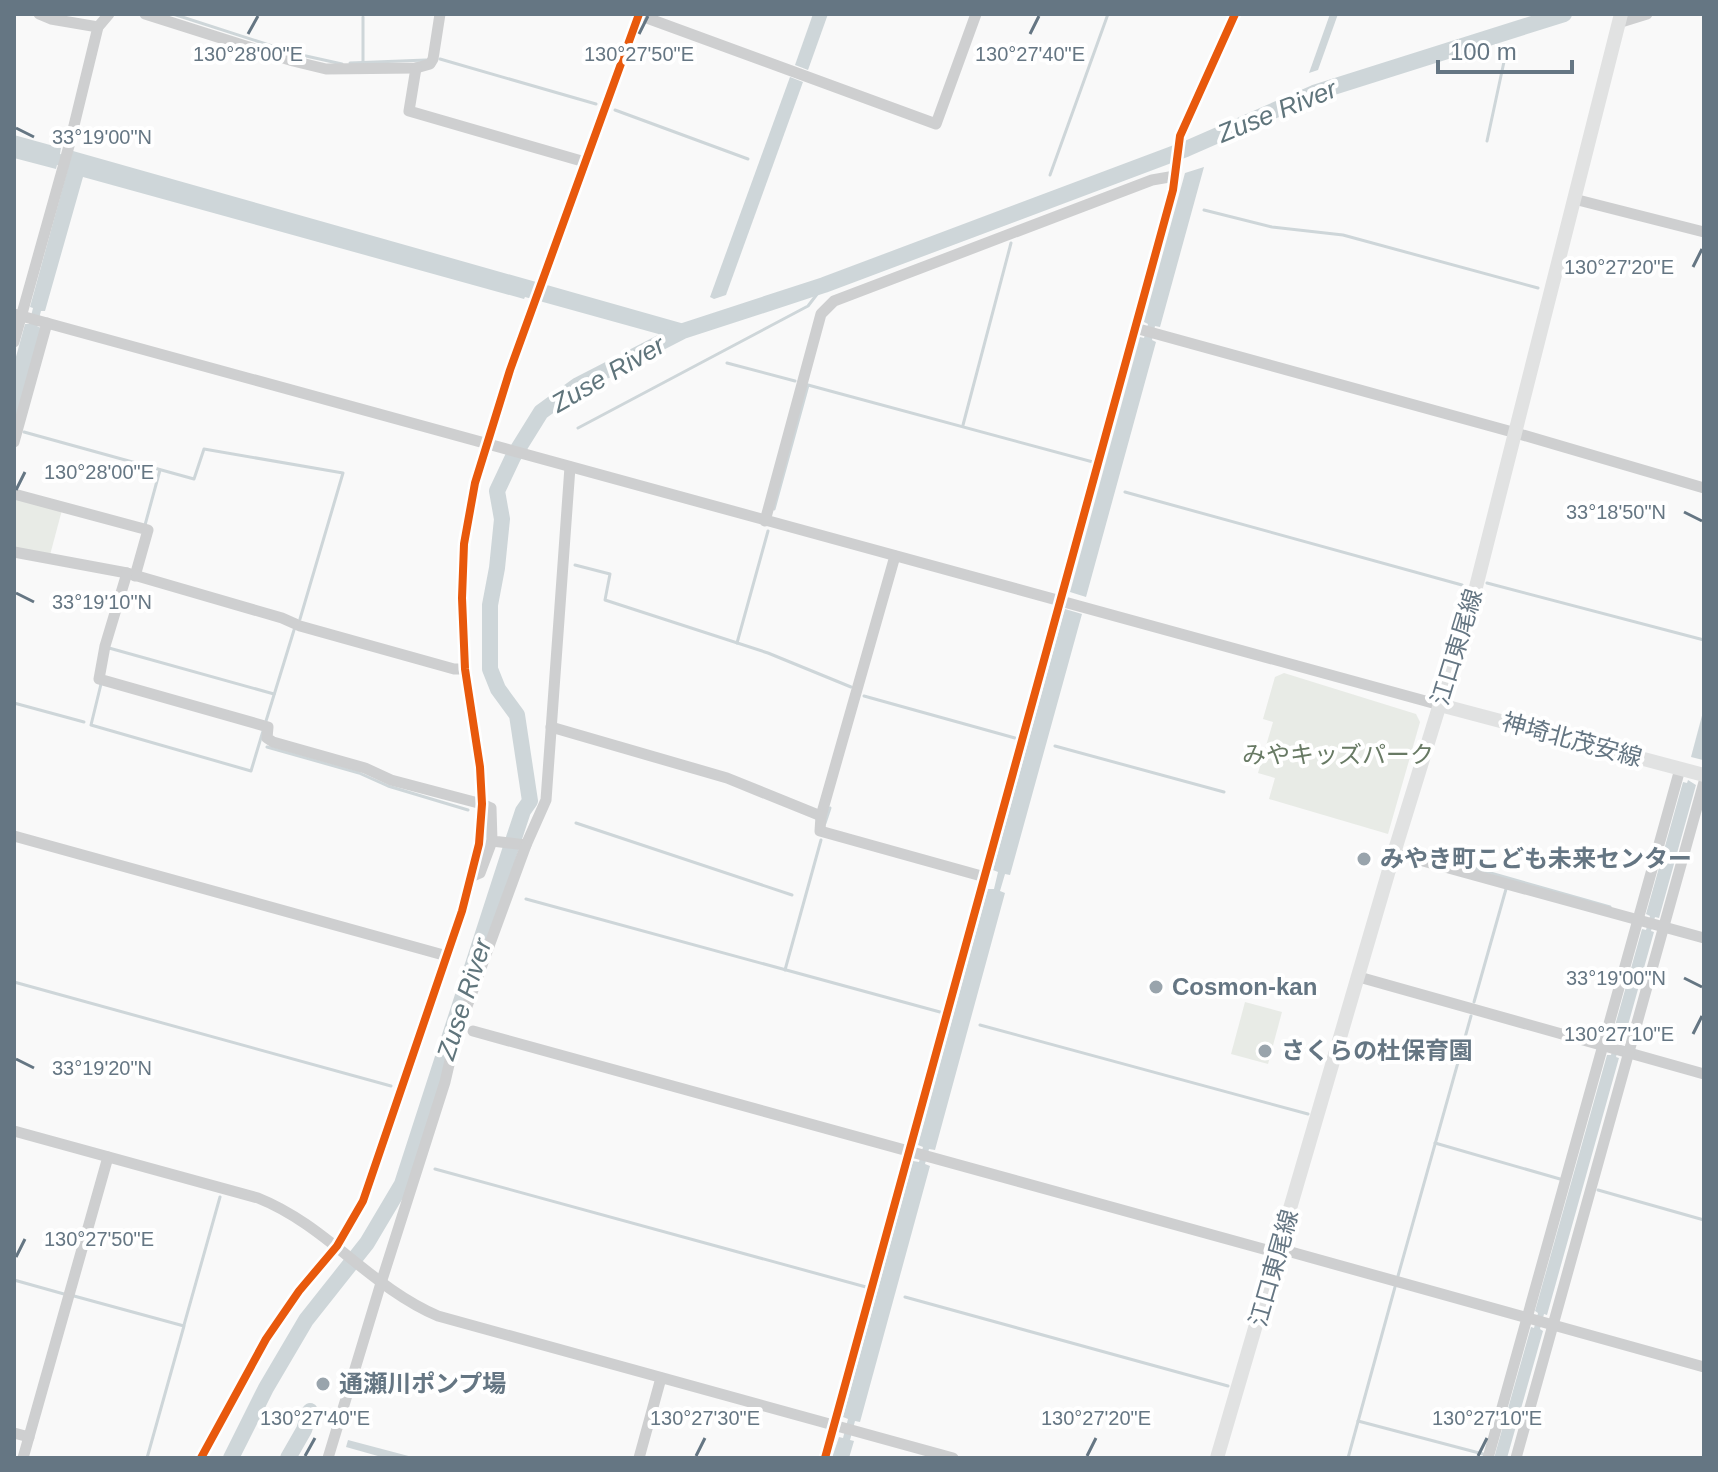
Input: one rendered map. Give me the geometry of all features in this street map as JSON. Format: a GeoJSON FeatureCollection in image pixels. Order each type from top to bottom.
{"type":"FeatureCollection","features":[{"type":"Feature","properties":{"kind":"main road","name":"江口東尾線"},"geometry":{"type":"LineString","coordinates":[[1217,1458],[1394,853],[1476,587],[1620,18]]}},
{"type":"Feature","properties":{"kind":"main road","name":"神埼北茂安線"},"geometry":{"type":"LineString","coordinates":[[1440,705],[1704,775]]}},
{"type":"Feature","properties":{"kind":"street"},"geometry":{"type":"LineString","coordinates":[[39,14],[98,27]]}},
{"type":"Feature","properties":{"kind":"street"},"geometry":{"type":"LineString","coordinates":[[14,342],[98,27],[109,14]]}},
{"type":"Feature","properties":{"kind":"street"},"geometry":{"type":"LineString","coordinates":[[145,14],[326,69],[416,68],[430,64],[440,14]]}},
{"type":"Feature","properties":{"kind":"street"},"geometry":{"type":"LineString","coordinates":[[201,1458],[266,1339],[299,1291],[340,1249],[356,1215],[371,1180],[472,876],[479,844],[482,804],[480,767],[465,669],[462,598],[464,544],[475,483],[485,444],[533,304],[638,14],[936,124],[976,14]]}},
{"type":"Feature","properties":{"kind":"street"},"geometry":{"type":"LineString","coordinates":[[825,1458],[844,1428],[919,1154],[985,877],[1061,599],[1145,330],[1176,173],[1180,136],[1235,14]]}},
{"type":"Feature","properties":{"kind":"street"},"geometry":{"type":"LineString","coordinates":[[1620,18],[1647,14]]}},
{"type":"Feature","properties":{"kind":"street"},"geometry":{"type":"LineString","coordinates":[[416,68],[409,111],[585,162]]}},
{"type":"Feature","properties":{"kind":"street"},"geometry":{"type":"LineString","coordinates":[[765,521],[821,314],[834,301],[1176,173]]}},
{"type":"Feature","properties":{"kind":"street"},"geometry":{"type":"LineString","coordinates":[[1574,199],[1704,232]]}},
{"type":"Feature","properties":{"kind":"street"},"geometry":{"type":"LineString","coordinates":[[20,315],[1440,705]]}},
{"type":"Feature","properties":{"kind":"street"},"geometry":{"type":"LineString","coordinates":[[14,442],[46,322]]}},
{"type":"Feature","properties":{"kind":"street"},"geometry":{"type":"LineString","coordinates":[[1145,330],[1704,488]]}},
{"type":"Feature","properties":{"kind":"street"},"geometry":{"type":"LineString","coordinates":[[328,1458],[445,1082],[455,1039],[523,846],[546,800],[570,467]]}},
{"type":"Feature","properties":{"kind":"street"},"geometry":{"type":"LineString","coordinates":[[14,494],[148,530],[105,646],[99,679],[268,727],[267,738],[273,742],[491,808],[493,842],[480,873],[472,876]]}},
{"type":"Feature","properties":{"kind":"street"},"geometry":{"type":"LineString","coordinates":[[14,552],[131,574],[300,626],[454,669],[465,669]]}},
{"type":"Feature","properties":{"kind":"street"},"geometry":{"type":"LineString","coordinates":[[895,556],[821,816],[820,831],[985,877]]}},
{"type":"Feature","properties":{"kind":"street"},"geometry":{"type":"LineString","coordinates":[[551,727],[727,778],[821,816]]}},
{"type":"Feature","properties":{"kind":"street"},"geometry":{"type":"LineString","coordinates":[[1488,1458],[1540,1321],[1616,1050],[1651,924],[1680,769]]}},
{"type":"Feature","properties":{"kind":"street"},"geometry":{"type":"LineString","coordinates":[[1516,1458],[1540,1321],[1651,924],[1704,783]]}},
{"type":"Feature","properties":{"kind":"street"},"geometry":{"type":"LineString","coordinates":[[14,836],[447,956]]}},
{"type":"Feature","properties":{"kind":"street"},"geometry":{"type":"LineString","coordinates":[[493,842],[523,846]]}},
{"type":"Feature","properties":{"kind":"street"},"geometry":{"type":"LineString","coordinates":[[1394,853],[1704,938]]}},
{"type":"Feature","properties":{"kind":"street"},"geometry":{"type":"LineString","coordinates":[[1359,977],[1704,1074]]}},
{"type":"Feature","properties":{"kind":"street"},"geometry":{"type":"LineString","coordinates":[[473,1031],[1704,1367]]}},
{"type":"Feature","properties":{"kind":"street"},"geometry":{"type":"LineString","coordinates":[[14,1131],[258,1198],[285,1209],[381,1283],[438,1316],[953,1458]]}},
{"type":"Feature","properties":{"kind":"street"},"geometry":{"type":"LineString","coordinates":[[23,1458],[108,1157]]}},
{"type":"Feature","properties":{"kind":"street"},"geometry":{"type":"LineString","coordinates":[[639,1458],[661,1378]]}},
{"type":"Feature","properties":{"kind":"street"},"geometry":{"type":"LineString","coordinates":[[14,1433],[29,1437]]}},
{"type":"Feature","properties":{"kind":"green space"},"geometry":{"type":"Polygon","coordinates":[[[14,497],[62,510],[50,555],[14,548],[14,497]]]}},
{"type":"Feature","properties":{"kind":"green space","name":"みやキッズパーク"},"geometry":{"type":"Polygon","coordinates":[[[1284,673],[1416,714],[1420,722],[1388,834],[1269,799],[1275,778],[1258,773],[1273,722],[1263,719],[1275,677],[1284,673]]]}},
{"type":"Feature","properties":{"kind":"green space"},"geometry":{"type":"Polygon","coordinates":[[[1245,1002],[1282,1012],[1268,1064],[1231,1054],[1245,1002]]]}},
{"type":"Feature","properties":{"kind":"shaded area"},"geometry":{"type":"Polygon","coordinates":[[[813,14],[828,14],[808,70],[795,65],[813,14]]]}},
{"type":"Feature","properties":{"kind":"shaded area"},"geometry":{"type":"Polygon","coordinates":[[[1330,14],[1338,14],[1318,70],[1309,73],[1330,14]]]}},
{"type":"Feature","properties":{"kind":"shaded area"},"geometry":{"type":"Polygon","coordinates":[[[790,77],[803,82],[726,295],[714,299],[710,297],[790,77]]]}},
{"type":"Feature","properties":{"kind":"shaded area"},"geometry":{"type":"Polygon","coordinates":[[[14,135],[61,148],[60,154],[70,157],[73,151],[688,325],[662,335],[83,177],[45,311],[41,311],[37,326],[41,328],[14,424],[14,364],[25,324],[29,324],[33,308],[30,307],[68,168],[57,165],[56,169],[14,158],[14,135]]]}},
{"type":"Feature","properties":{"kind":"shaded area"},"geometry":{"type":"Polygon","coordinates":[[[1204,167],[1160,327],[1155,326],[1152,340],[1156,342],[1086,597],[1070,592],[1140,337],[1144,338],[1148,324],[1144,322],[1185,173],[1204,167]]]}},
{"type":"Feature","properties":{"kind":"shaded area"},"geometry":{"type":"Polygon","coordinates":[[[1065,609],[1082,614],[1010,875],[1005,874],[1000,891],[1005,893],[935,1150],[929,1149],[925,1164],[930,1166],[860,1422],[855,1421],[849,1458],[832,1458],[839,1437],[843,1438],[848,1419],[843,1417],[913,1161],[919,1162],[923,1147],[918,1145],[988,889],[994,889],[998,872],[993,870],[1065,609]]]}},
{"type":"Feature","properties":{"kind":"shaded area"},"geometry":{"type":"Polygon","coordinates":[[[1704,708],[1704,755],[1703,760],[1691,757],[1704,708]]]}},
{"type":"Feature","properties":{"kind":"shaded area"},"geometry":{"type":"Polygon","coordinates":[[[1688,780],[1696,785],[1659,918],[1655,917],[1651,931],[1654,932],[1623,1043],[1620,1043],[1616,1057],[1619,1058],[1547,1315],[1544,1314],[1540,1329],[1543,1331],[1507,1458],[1494,1458],[1531,1327],[1534,1328],[1538,1313],[1535,1311],[1607,1055],[1611,1055],[1615,1041],[1611,1040],[1642,929],[1646,930],[1650,916],[1646,914],[1683,782],[1687,783],[1688,780]]]}},
{"type":"Feature","properties":{"kind":"shaded area"},"geometry":{"type":"Polygon","coordinates":[[[348,1440],[416,1458],[385,1458],[346,1447],[348,1440]]]}},
{"type":"Feature","properties":{"kind":"waterway"},"geometry":{"type":"LineString","coordinates":[[173,14],[297,54],[342,64]]}},
{"type":"Feature","properties":{"kind":"waterway"},"geometry":{"type":"LineString","coordinates":[[1050,175],[1108,14]]}},
{"type":"Feature","properties":{"kind":"waterway","name":"Zuse River"},"geometry":{"type":"LineString","coordinates":[[231,1458],[266,1388],[306,1320],[367,1243],[402,1184],[523,811],[530,801],[517,715],[498,689],[490,669],[490,605],[502,519],[497,491],[513,457],[541,412],[578,385],[683,331],[824,285],[1186,149],[1314,93],[1564,14]]}},
{"type":"Feature","properties":{"kind":"waterway"},"geometry":{"type":"LineString","coordinates":[[363,17],[363,62]]}},
{"type":"Feature","properties":{"kind":"waterway"},"geometry":{"type":"LineString","coordinates":[[1487,141],[1505,57]]}},
{"type":"Feature","properties":{"kind":"waterway"},"geometry":{"type":"LineString","coordinates":[[440,59],[596,104]]}},
{"type":"Feature","properties":{"kind":"waterway"},"geometry":{"type":"LineString","coordinates":[[350,63],[426,60]]}},
{"type":"Feature","properties":{"kind":"waterway"},"geometry":{"type":"LineString","coordinates":[[615,110],[748,159]]}},
{"type":"Feature","properties":{"kind":"waterway"},"geometry":{"type":"LineString","coordinates":[[1204,210],[1272,227],[1343,235],[1538,288]]}},
{"type":"Feature","properties":{"kind":"waterway"},"geometry":{"type":"LineString","coordinates":[[963,425],[1011,243]]}},
{"type":"Feature","properties":{"kind":"waterway"},"geometry":{"type":"LineString","coordinates":[[578,428],[808,306],[824,285]]}},
{"type":"Feature","properties":{"kind":"waterway","name":"Zuse River"},"geometry":{"type":"LineString","coordinates":[[673,329],[683,331]]}},
{"type":"Feature","properties":{"kind":"waterway"},"geometry":{"type":"LineString","coordinates":[[727,363],[795,381]]}},
{"type":"Feature","properties":{"kind":"waterway"},"geometry":{"type":"LineString","coordinates":[[774,509],[808,385],[1093,462]]}},
{"type":"Feature","properties":{"kind":"waterway"},"geometry":{"type":"LineString","coordinates":[[24,432],[194,479],[204,449],[343,473],[300,619]]}},
{"type":"Feature","properties":{"kind":"waterway"},"geometry":{"type":"LineString","coordinates":[[145,525],[160,470]]}},
{"type":"Feature","properties":{"kind":"waterway"},"geometry":{"type":"LineString","coordinates":[[1125,492],[1462,585]]}},
{"type":"Feature","properties":{"kind":"waterway"},"geometry":{"type":"LineString","coordinates":[[737,643],[768,531]]}},
{"type":"Feature","properties":{"kind":"waterway"},"geometry":{"type":"LineString","coordinates":[[575,565],[610,574],[605,600],[768,653],[851,687]]}},
{"type":"Feature","properties":{"kind":"waterway"},"geometry":{"type":"LineString","coordinates":[[1487,583],[1704,640]]}},
{"type":"Feature","properties":{"kind":"waterway"},"geometry":{"type":"LineString","coordinates":[[266,721],[294,630]]}},
{"type":"Feature","properties":{"kind":"waterway"},"geometry":{"type":"LineString","coordinates":[[109,648],[274,694]]}},
{"type":"Feature","properties":{"kind":"waterway"},"geometry":{"type":"LineString","coordinates":[[101,684],[91,725],[251,771],[263,731]]}},
{"type":"Feature","properties":{"kind":"waterway"},"geometry":{"type":"LineString","coordinates":[[864,696],[1015,738]]}},
{"type":"Feature","properties":{"kind":"waterway"},"geometry":{"type":"LineString","coordinates":[[14,703],[84,722]]}},
{"type":"Feature","properties":{"kind":"waterway"},"geometry":{"type":"LineString","coordinates":[[1055,746],[1224,792]]}},
{"type":"Feature","properties":{"kind":"waterway"},"geometry":{"type":"LineString","coordinates":[[267,747],[359,773],[388,786],[468,810]]}},
{"type":"Feature","properties":{"kind":"waterway"},"geometry":{"type":"LineString","coordinates":[[825,823],[830,808]]}},
{"type":"Feature","properties":{"kind":"waterway"},"geometry":{"type":"LineString","coordinates":[[576,823],[792,895]]}},
{"type":"Feature","properties":{"kind":"waterway"},"geometry":{"type":"LineString","coordinates":[[785,970],[821,840]]}},
{"type":"Feature","properties":{"kind":"waterway"},"geometry":{"type":"LineString","coordinates":[[1410,850],[1610,907]]}},
{"type":"Feature","properties":{"kind":"waterway"},"geometry":{"type":"LineString","coordinates":[[1474,1002],[1506,889]]}},
{"type":"Feature","properties":{"kind":"waterway"},"geometry":{"type":"LineString","coordinates":[[526,899],[940,1012]]}},
{"type":"Feature","properties":{"kind":"waterway"},"geometry":{"type":"LineString","coordinates":[[14,982],[391,1086]]}},
{"type":"Feature","properties":{"kind":"waterway"},"geometry":{"type":"LineString","coordinates":[[1398,1276],[1471,1016]]}},
{"type":"Feature","properties":{"kind":"waterway"},"geometry":{"type":"LineString","coordinates":[[980,1025],[1308,1114]]}},
{"type":"Feature","properties":{"kind":"waterway"},"geometry":{"type":"LineString","coordinates":[[1435,1143],[1560,1179]]}},
{"type":"Feature","properties":{"kind":"waterway"},"geometry":{"type":"LineString","coordinates":[[435,1169],[866,1287]]}},
{"type":"Feature","properties":{"kind":"waterway"},"geometry":{"type":"LineString","coordinates":[[1598,1190],[1704,1220]]}},
{"type":"Feature","properties":{"kind":"waterway"},"geometry":{"type":"LineString","coordinates":[[184,1325],[220,1197]]}},
{"type":"Feature","properties":{"kind":"waterway"},"geometry":{"type":"LineString","coordinates":[[14,1280],[64,1294]]}},
{"type":"Feature","properties":{"kind":"waterway"},"geometry":{"type":"LineString","coordinates":[[1348,1458],[1395,1287]]}},
{"type":"Feature","properties":{"kind":"waterway"},"geometry":{"type":"LineString","coordinates":[[74,1296],[184,1326],[147,1458]]}},
{"type":"Feature","properties":{"kind":"waterway"},"geometry":{"type":"LineString","coordinates":[[905,1297],[1228,1386]]}},
{"type":"Feature","properties":{"kind":"waterway"},"geometry":{"type":"LineString","coordinates":[[288,1458],[304,1430],[310,1411]]}},
{"type":"Feature","properties":{"kind":"waterway"},"geometry":{"type":"LineString","coordinates":[[1358,1421],[1483,1454]]}},
{"type":"Feature","properties":{"kind":"cycle path"},"geometry":{"type":"LineString","coordinates":[[201,1458],[266,1339],[299,1291],[337,1246],[363,1201],[462,911],[479,844],[482,804],[480,767],[465,669],[462,598],[464,544],[475,483],[510,370],[639,14]]}},
{"type":"Feature","properties":{"kind":"cycle path"},"geometry":{"type":"LineString","coordinates":[[825,1458],[1173,190],[1180,136],[1235,14]]}},
{"type":"Feature","properties":{"kind":"place","name":"みやき町こども未来センター"},"geometry":{"type":"Point","coordinates":[1364,859]}},
{"type":"Feature","properties":{"kind":"place","name":"Cosmon-kan"},"geometry":{"type":"Point","coordinates":[1156,987]}},
{"type":"Feature","properties":{"kind":"place","name":"さくらの杜保育園"},"geometry":{"type":"Point","coordinates":[1265,1051]}},
{"type":"Feature","properties":{"kind":"place","name":"通瀬川ポンプ場"},"geometry":{"type":"Point","coordinates":[323,1384]}}]}
